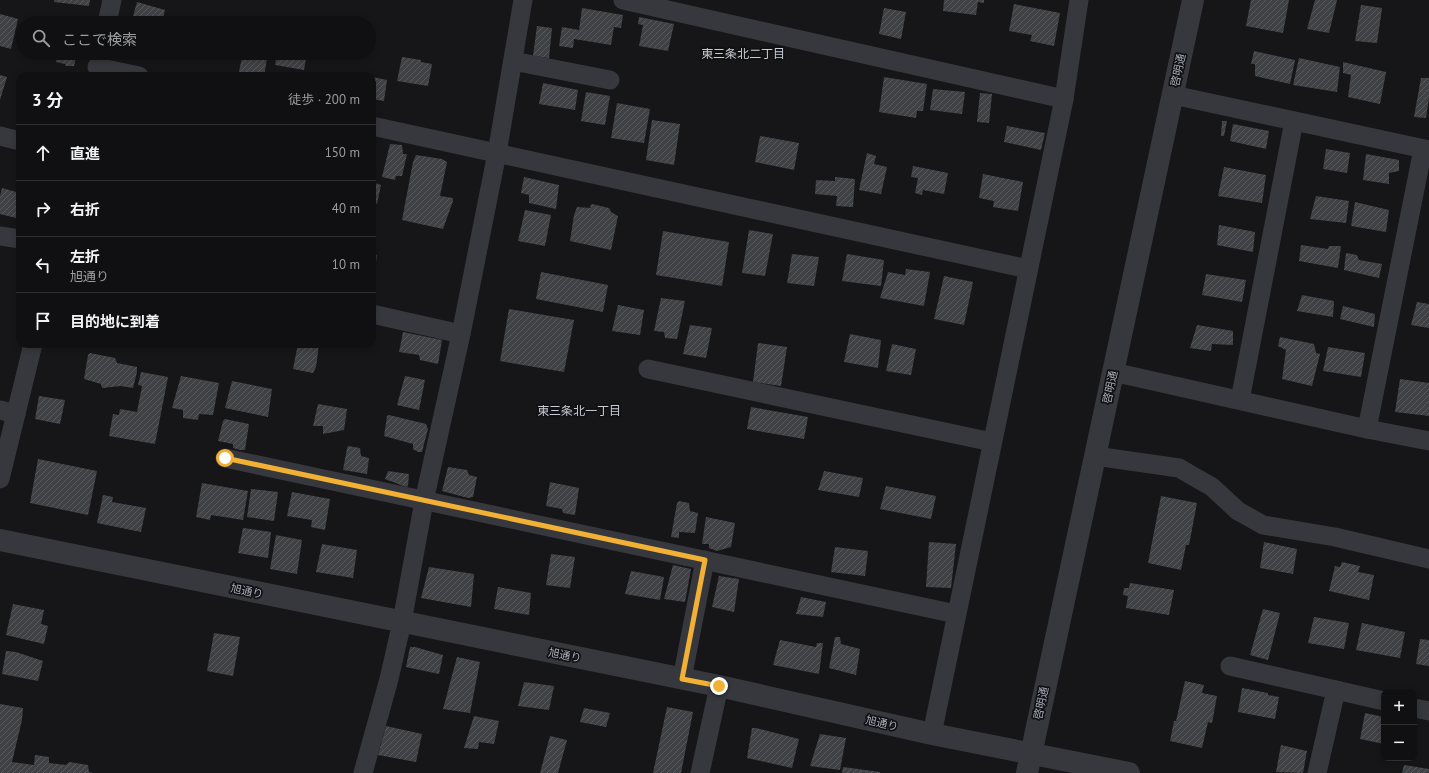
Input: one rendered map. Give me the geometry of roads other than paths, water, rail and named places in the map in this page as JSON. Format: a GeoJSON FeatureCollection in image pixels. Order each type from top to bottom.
{"type":"FeatureCollection","features":[{"type":"Feature","properties":{"kind":"street"},"geometry":{"type":"LineString","coordinates":[[109,16],[112,0]]}},
{"type":"Feature","properties":{"kind":"street"},"geometry":{"type":"LineString","coordinates":[[363,773],[389,680],[402,622],[424,501],[461,334],[497,153],[523,0]]}},
{"type":"Feature","properties":{"kind":"street"},"geometry":{"type":"LineString","coordinates":[[623,0],[1064,98]]}},
{"type":"Feature","properties":{"kind":"street"},"geometry":{"type":"LineString","coordinates":[[932,734],[1064,98],[1079,0]]}},
{"type":"Feature","properties":{"kind":"street","name":"啓明通"},"geometry":{"type":"LineString","coordinates":[[1028,763],[1193,0]]}},
{"type":"Feature","properties":{"kind":"street"},"geometry":{"type":"LineString","coordinates":[[513,61],[610,80]]}},
{"type":"Feature","properties":{"kind":"street"},"geometry":{"type":"LineString","coordinates":[[97,65],[124,72]]}},
{"type":"Feature","properties":{"kind":"street"},"geometry":{"type":"LineString","coordinates":[[1173,95],[1426,150],[1367,429]]}},
{"type":"Feature","properties":{"kind":"street"},"geometry":{"type":"LineString","coordinates":[[1240,400],[1294,121]]}},
{"type":"Feature","properties":{"kind":"street"},"geometry":{"type":"LineString","coordinates":[[376,127],[1028,269]]}},
{"type":"Feature","properties":{"kind":"street"},"geometry":{"type":"LineString","coordinates":[[0,136],[16,140]]}},
{"type":"Feature","properties":{"kind":"street"},"geometry":{"type":"LineString","coordinates":[[0,236],[16,238]]}},
{"type":"Feature","properties":{"kind":"street"},"geometry":{"type":"LineString","coordinates":[[376,315],[461,334]]}},
{"type":"Feature","properties":{"kind":"street"},"geometry":{"type":"LineString","coordinates":[[0,479],[8,412],[31,348]]}},
{"type":"Feature","properties":{"kind":"street"},"geometry":{"type":"LineString","coordinates":[[648,369],[992,442]]}},
{"type":"Feature","properties":{"kind":"street"},"geometry":{"type":"LineString","coordinates":[[1113,372],[1367,429],[1429,441]]}},
{"type":"Feature","properties":{"kind":"street"},"geometry":{"type":"LineString","coordinates":[[1095,456],[1179,468],[1212,487],[1238,512],[1263,526],[1335,537],[1429,559]]}},
{"type":"Feature","properties":{"kind":"street"},"geometry":{"type":"LineString","coordinates":[[225,458],[956,614]]}},
{"type":"Feature","properties":{"kind":"street","name":"旭通り"},"geometry":{"type":"LineString","coordinates":[[0,540],[719,686],[932,734],[1028,763],[1129,773]]}},
{"type":"Feature","properties":{"kind":"street"},"geometry":{"type":"LineString","coordinates":[[682,679],[705,560]]}},
{"type":"Feature","properties":{"kind":"street"},"geometry":{"type":"LineString","coordinates":[[1230,666],[1381,700]]}},
{"type":"Feature","properties":{"kind":"street"},"geometry":{"type":"LineString","coordinates":[[700,773],[719,686]]}},
{"type":"Feature","properties":{"kind":"street"},"geometry":{"type":"LineString","coordinates":[[1317,773],[1336,690]]}},
{"type":"Feature","properties":{"kind":"street"},"geometry":{"type":"LineString","coordinates":[[1417,709],[1429,711]]}},
{"type":"Feature","properties":{"kind":"district","name":"東三条北二丁目"},"geometry":{"type":"Point","coordinates":[743,53]}},
{"type":"Feature","properties":{"kind":"district","name":"東三条北一丁目"},"geometry":{"type":"Point","coordinates":[579,410]}}]}
